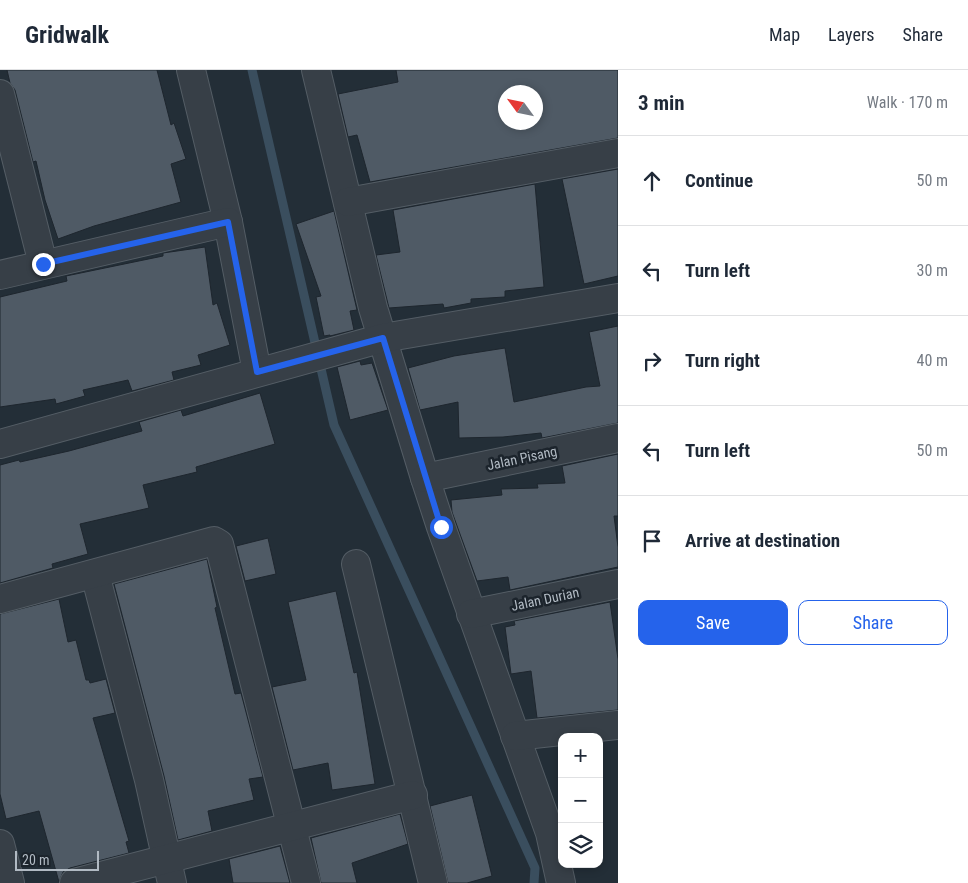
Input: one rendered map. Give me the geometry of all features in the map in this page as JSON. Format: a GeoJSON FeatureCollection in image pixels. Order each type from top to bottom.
{"type":"FeatureCollection","features":[{"type":"Feature","properties":{"kind":"street"},"geometry":{"type":"LineString","coordinates":[[191,70],[228,222],[257,372]]}},
{"type":"Feature","properties":{"kind":"street"},"geometry":{"type":"LineString","coordinates":[[316,70],[373,308],[441,527],[550,832],[561,883]]}},
{"type":"Feature","properties":{"kind":"street"},"geometry":{"type":"LineString","coordinates":[[0,94],[43,264]]}},
{"type":"Feature","properties":{"kind":"street"},"geometry":{"type":"LineString","coordinates":[[348,202],[618,153]]}},
{"type":"Feature","properties":{"kind":"street"},"geometry":{"type":"LineString","coordinates":[[0,275],[228,222]]}},
{"type":"Feature","properties":{"kind":"street"},"geometry":{"type":"LineString","coordinates":[[0,444],[383,338],[618,298]]}},
{"type":"Feature","properties":{"kind":"street","name":"Jalan Pisang"},"geometry":{"type":"LineString","coordinates":[[425,478],[618,438]]}},
{"type":"Feature","properties":{"kind":"street"},"geometry":{"type":"LineString","coordinates":[[0,599],[214,541],[219,544],[306,883]]}},
{"type":"Feature","properties":{"kind":"street"},"geometry":{"type":"LineString","coordinates":[[356,564],[433,883]]}},
{"type":"Feature","properties":{"kind":"street"},"geometry":{"type":"LineString","coordinates":[[95,574],[149,780],[169,872]]}},
{"type":"Feature","properties":{"kind":"street","name":"Jalan Durian"},"geometry":{"type":"LineString","coordinates":[[471,614],[618,584]]}},
{"type":"Feature","properties":{"kind":"street"},"geometry":{"type":"LineString","coordinates":[[515,736],[618,725]]}},
{"type":"Feature","properties":{"kind":"street"},"geometry":{"type":"LineString","coordinates":[[74,883],[169,872],[292,826],[413,795]]}},
{"type":"Feature","properties":{"kind":"street"},"geometry":{"type":"LineString","coordinates":[[0,844],[10,883]]}},
{"type":"Feature","properties":{"kind":"building"},"geometry":{"type":"Polygon","coordinates":[[[7,70],[157,70],[171,125],[174,123],[186,159],[171,164],[181,202],[94,226],[58,239],[45,200],[36,161],[33,162],[15,90],[10,83],[7,70]]]}},
{"type":"Feature","properties":{"kind":"building"},"geometry":{"type":"Polygon","coordinates":[[[396,70],[618,70],[618,138],[370,182],[357,135],[348,137],[338,94],[398,82],[396,70]]]}},
{"type":"Feature","properties":{"kind":"building"},"geometry":{"type":"Polygon","coordinates":[[[618,169],[618,276],[584,284],[562,179],[618,169]]]}},
{"type":"Feature","properties":{"kind":"building"},"geometry":{"type":"Polygon","coordinates":[[[535,184],[544,287],[505,291],[505,297],[471,299],[471,303],[444,308],[443,304],[389,308],[376,255],[400,252],[393,210],[535,184]]]}},
{"type":"Feature","properties":{"kind":"building"},"geometry":{"type":"Polygon","coordinates":[[[334,211],[357,310],[350,311],[354,330],[324,336],[316,297],[321,296],[296,224],[334,211]]]}},
{"type":"Feature","properties":{"kind":"building"},"geometry":{"type":"Polygon","coordinates":[[[205,247],[213,305],[217,303],[230,345],[198,355],[201,365],[172,372],[174,380],[132,391],[128,380],[83,390],[85,396],[56,404],[55,399],[0,407],[0,297],[67,281],[66,276],[163,256],[163,253],[205,247]]]}},
{"type":"Feature","properties":{"kind":"building"},"geometry":{"type":"Polygon","coordinates":[[[618,326],[618,423],[542,438],[541,433],[503,437],[459,438],[458,402],[420,410],[408,368],[454,356],[505,348],[514,402],[586,387],[600,386],[589,332],[618,326]]]}},
{"type":"Feature","properties":{"kind":"building"},"geometry":{"type":"Polygon","coordinates":[[[360,361],[361,365],[372,363],[388,410],[350,420],[337,367],[360,361]]]}},
{"type":"Feature","properties":{"kind":"building"},"geometry":{"type":"Polygon","coordinates":[[[260,393],[275,444],[196,467],[197,472],[143,485],[149,508],[80,524],[88,554],[52,564],[53,568],[0,583],[0,465],[69,451],[142,431],[139,422],[181,410],[183,416],[260,393]]]}},
{"type":"Feature","properties":{"kind":"building"},"geometry":{"type":"Polygon","coordinates":[[[618,454],[618,516],[614,516],[618,547],[618,567],[510,590],[508,577],[477,581],[452,512],[451,500],[502,495],[501,489],[538,488],[537,484],[565,483],[562,466],[618,454]]]}},
{"type":"Feature","properties":{"kind":"building"},"geometry":{"type":"Polygon","coordinates":[[[268,538],[276,574],[245,581],[236,546],[268,538]]]}},
{"type":"Feature","properties":{"kind":"building"},"geometry":{"type":"Polygon","coordinates":[[[207,559],[217,607],[215,608],[235,694],[241,693],[263,777],[249,779],[254,800],[208,811],[212,831],[178,840],[164,776],[114,584],[207,559]]]}},
{"type":"Feature","properties":{"kind":"building"},"geometry":{"type":"Polygon","coordinates":[[[336,591],[354,673],[357,672],[375,784],[332,790],[328,763],[293,770],[272,687],[306,680],[288,602],[336,591]]]}},
{"type":"Feature","properties":{"kind":"building"},"geometry":{"type":"Polygon","coordinates":[[[59,599],[68,642],[76,640],[86,680],[89,680],[90,683],[106,679],[115,713],[93,718],[129,841],[126,842],[129,853],[70,868],[63,872],[59,882],[39,811],[6,819],[0,794],[0,614],[59,599]]]}},
{"type":"Feature","properties":{"kind":"building"},"geometry":{"type":"Polygon","coordinates":[[[610,602],[618,659],[618,710],[537,718],[531,671],[511,674],[505,627],[515,625],[514,621],[610,602]]]}},
{"type":"Feature","properties":{"kind":"building"},"geometry":{"type":"Polygon","coordinates":[[[472,795],[492,876],[467,883],[448,883],[430,806],[472,795]]]}},
{"type":"Feature","properties":{"kind":"building"},"geometry":{"type":"Polygon","coordinates":[[[400,814],[408,844],[352,863],[357,883],[321,883],[311,838],[400,814]]]}},
{"type":"Feature","properties":{"kind":"building"},"geometry":{"type":"Polygon","coordinates":[[[280,846],[290,883],[233,883],[229,859],[280,846]]]}},
{"type":"Feature","properties":{"kind":"waterway"},"geometry":{"type":"LineString","coordinates":[[252,70],[334,425],[535,868],[534,883]]}},
{"type":"Feature","properties":{"kind":"route"},"geometry":{"type":"LineString","coordinates":[[43,264],[228,222],[257,372],[383,338],[441,527]]}}]}
